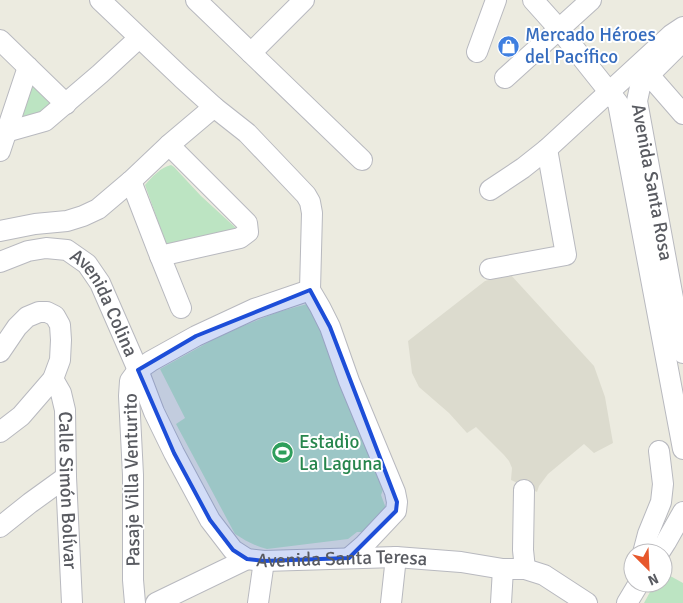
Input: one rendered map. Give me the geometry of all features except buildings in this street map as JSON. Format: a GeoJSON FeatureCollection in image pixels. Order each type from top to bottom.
{"type":"FeatureCollection","features":[{"type":"Feature","properties":{"kind":"street"},"geometry":{"type":"LineString","coordinates":[[100,0],[214,107],[247,133],[306,195],[310,202],[312,213],[310,290],[330,327],[349,381],[395,492],[397,502],[396,511],[349,558]]}},
{"type":"Feature","properties":{"kind":"street"},"geometry":{"type":"LineString","coordinates":[[196,0],[362,160]]}},
{"type":"Feature","properties":{"kind":"street"},"geometry":{"type":"LineString","coordinates":[[251,53],[304,0]]}},
{"type":"Feature","properties":{"kind":"street"},"geometry":{"type":"LineString","coordinates":[[477,52],[496,0]]}},
{"type":"Feature","properties":{"kind":"street"},"geometry":{"type":"LineString","coordinates":[[534,0],[618,103],[683,449]]}},
{"type":"Feature","properties":{"kind":"street"},"geometry":{"type":"LineString","coordinates":[[505,78],[591,0]]}},
{"type":"Feature","properties":{"kind":"street","name":"Avenida Santa Rosa"},"geometry":{"type":"LineString","coordinates":[[490,190],[547,149],[671,35],[683,27]]}},
{"type":"Feature","properties":{"kind":"street"},"geometry":{"type":"LineString","coordinates":[[6,132],[45,121],[139,38]]}},
{"type":"Feature","properties":{"kind":"street"},"geometry":{"type":"LineString","coordinates":[[0,40],[66,104]]}},
{"type":"Feature","properties":{"kind":"street","name":"Avenida Santa Rosa"},"geometry":{"type":"LineString","coordinates":[[683,41],[649,75],[640,87],[637,101],[677,290],[683,353]]}},
{"type":"Feature","properties":{"kind":"street"},"geometry":{"type":"LineString","coordinates":[[0,151],[28,67]]}},
{"type":"Feature","properties":{"kind":"street"},"geometry":{"type":"LineString","coordinates":[[649,75],[683,114]]}},
{"type":"Feature","properties":{"kind":"street"},"geometry":{"type":"LineString","coordinates":[[0,231],[35,224],[67,221],[83,216],[98,208],[214,107]]}},
{"type":"Feature","properties":{"kind":"street"},"geometry":{"type":"LineString","coordinates":[[160,256],[240,238],[248,232],[247,223],[170,145]]}},
{"type":"Feature","properties":{"kind":"street"},"geometry":{"type":"LineString","coordinates":[[490,269],[566,256],[547,149]]}},
{"type":"Feature","properties":{"kind":"street"},"geometry":{"type":"LineString","coordinates":[[131,181],[181,308]]}},
{"type":"Feature","properties":{"kind":"street","name":"Avenida Colina"},"geometry":{"type":"LineString","coordinates":[[0,262],[28,251],[46,248],[67,250],[87,264],[100,283],[138,370]]}},
{"type":"Feature","properties":{"kind":"street","name":"Pasaje Villa Venturito"},"geometry":{"type":"LineString","coordinates":[[135,603],[133,580],[134,475],[128,396],[130,381],[138,370],[150,361],[196,336],[254,310],[310,290]]}},
{"type":"Feature","properties":{"kind":"street"},"geometry":{"type":"LineString","coordinates":[[0,352],[27,317],[39,312],[47,312],[55,316],[60,325],[60,360],[53,378],[21,416],[0,432]]}},
{"type":"Feature","properties":{"kind":"street","name":"Avenida Santa Teresa"},"geometry":{"type":"LineString","coordinates":[[138,370],[154,412],[174,453],[210,520],[233,550],[256,560],[396,557],[460,562],[503,569],[525,569],[544,574],[587,603]]}},
{"type":"Feature","properties":{"kind":"street","name":"Calle Simón Bolívar"},"geometry":{"type":"LineString","coordinates":[[53,378],[61,393],[65,410],[72,603]]}},
{"type":"Feature","properties":{"kind":"street"},"geometry":{"type":"LineString","coordinates":[[646,543],[661,502],[664,484],[659,451]]}},
{"type":"Feature","properties":{"kind":"street"},"geometry":{"type":"LineString","coordinates":[[0,527],[66,477]]}},
{"type":"Feature","properties":{"kind":"street"},"geometry":{"type":"LineString","coordinates":[[524,490],[523,550],[525,569]]}},
{"type":"Feature","properties":{"kind":"street"},"geometry":{"type":"LineString","coordinates":[[670,543],[683,512]]}},
{"type":"Feature","properties":{"kind":"street"},"geometry":{"type":"LineString","coordinates":[[391,603],[396,557]]}},
{"type":"Feature","properties":{"kind":"street"},"geometry":{"type":"LineString","coordinates":[[156,603],[256,560],[258,603]]}},
{"type":"Feature","properties":{"kind":"street"},"geometry":{"type":"LineString","coordinates":[[501,603],[503,569]]}},
{"type":"Feature","properties":{"kind":"highlighted area"},"geometry":{"type":"Polygon","coordinates":[[[310,290],[330,327],[397,502],[396,511],[349,558],[264,561],[247,559],[233,550],[210,520],[174,453],[138,370],[196,336],[310,290]]]}},
{"type":"Feature","properties":{"kind":"shaded area"},"geometry":{"type":"Polygon","coordinates":[[[510,274],[594,366],[605,397],[613,443],[594,453],[584,444],[548,474],[537,492],[511,480],[512,468],[504,455],[476,427],[467,433],[449,413],[419,387],[412,373],[408,341],[485,281],[510,274]]]}},
{"type":"Feature","properties":{"kind":"green space"},"geometry":{"type":"Polygon","coordinates":[[[33,84],[54,99],[53,108],[20,123],[27,92],[33,84]]]}},
{"type":"Feature","properties":{"kind":"green space"},"geometry":{"type":"Polygon","coordinates":[[[171,165],[237,229],[174,251],[166,244],[145,185],[160,170],[171,165]]]}},
{"type":"Feature","properties":{"kind":"green space","name":"Estadio La Laguna"},"geometry":{"type":"Polygon","coordinates":[[[313,304],[386,482],[381,495],[387,511],[362,532],[357,532],[348,539],[267,549],[235,534],[176,424],[185,418],[160,369],[225,333],[278,312],[313,304]]]}},
{"type":"Feature","properties":{"kind":"green space"},"geometry":{"type":"Polygon","coordinates":[[[673,578],[683,583],[683,603],[644,603],[650,593],[673,593],[673,578]]]}},
{"type":"Feature","properties":{"kind":"place","name":"Mercado Héroes del Pacífico"},"geometry":{"type":"Point","coordinates":[509,46]}},
{"type":"Feature","properties":{"kind":"place","name":"Estadio La Laguna"},"geometry":{"type":"Point","coordinates":[283,453]}}]}
